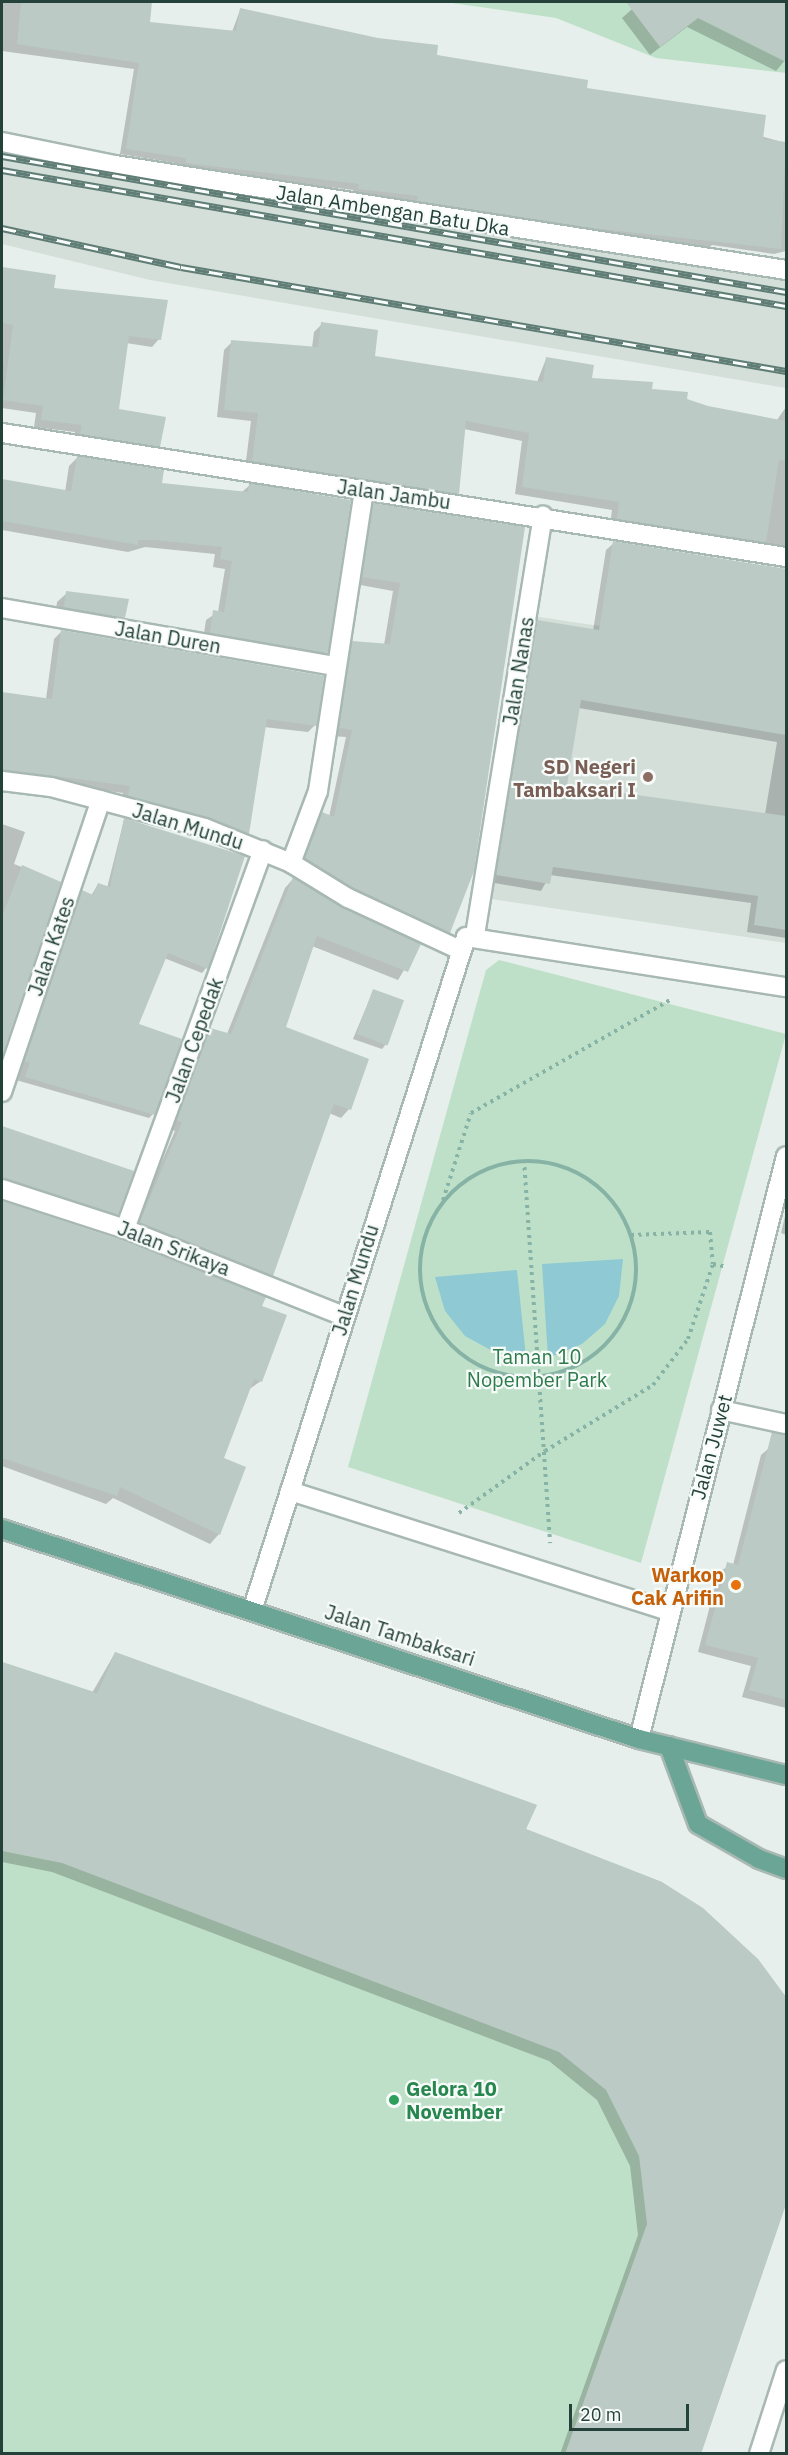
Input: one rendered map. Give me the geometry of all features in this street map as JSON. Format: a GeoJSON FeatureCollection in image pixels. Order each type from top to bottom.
{"type":"FeatureCollection","features":[{"type":"Feature","properties":{"kind":"main road","name":"Jalan Tambaksari"},"geometry":{"type":"LineString","coordinates":[[2,1529],[639,1739],[786,1775]]}},
{"type":"Feature","properties":{"kind":"main road"},"geometry":{"type":"LineString","coordinates":[[669,1746],[698,1824],[759,1859],[786,1869]]}},
{"type":"Feature","properties":{"kind":"street","name":"Jalan Ambengan Batu Dka"},"geometry":{"type":"LineString","coordinates":[[2,142],[115,165],[786,270]]}},
{"type":"Feature","properties":{"kind":"street","name":"Jalan Jambu"},"geometry":{"type":"LineString","coordinates":[[2,433],[364,490],[543,514],[786,557]]}},
{"type":"Feature","properties":{"kind":"street"},"geometry":{"type":"LineString","coordinates":[[291,863],[318,791],[335,666],[364,490]]}},
{"type":"Feature","properties":{"kind":"street","name":"Jalan Nanas"},"geometry":{"type":"LineString","coordinates":[[475,935],[543,514]]}},
{"type":"Feature","properties":{"kind":"street","name":"Jalan Duren"},"geometry":{"type":"LineString","coordinates":[[2,608],[335,666]]}},
{"type":"Feature","properties":{"kind":"street","name":"Jalan Mundu"},"geometry":{"type":"LineString","coordinates":[[2,781],[101,800],[263,850],[291,863],[348,898],[460,950]]}},
{"type":"Feature","properties":{"kind":"street","name":"Jalan Kates"},"geometry":{"type":"LineString","coordinates":[[2,1092],[101,800]]}},
{"type":"Feature","properties":{"kind":"street","name":"Jalan Cepedak"},"geometry":{"type":"LineString","coordinates":[[125,1229],[263,850]]}},
{"type":"Feature","properties":{"kind":"street"},"geometry":{"type":"LineString","coordinates":[[475,935],[786,987]]}},
{"type":"Feature","properties":{"kind":"street","name":"Jalan Mundu"},"geometry":{"type":"LineString","coordinates":[[252,1611],[460,950],[466,937],[475,935]]}},
{"type":"Feature","properties":{"kind":"street","name":"Jalan Juwet"},"geometry":{"type":"LineString","coordinates":[[639,1739],[668,1611],[786,1156]]}},
{"type":"Feature","properties":{"kind":"street","name":"Jalan Srikaya"},"geometry":{"type":"LineString","coordinates":[[2,1189],[125,1229],[344,1316]]}},
{"type":"Feature","properties":{"kind":"street"},"geometry":{"type":"LineString","coordinates":[[720,1410],[786,1424]]}},
{"type":"Feature","properties":{"kind":"street"},"geometry":{"type":"LineString","coordinates":[[290,1491],[668,1611]]}},
{"type":"Feature","properties":{"kind":"street"},"geometry":{"type":"LineString","coordinates":[[759,2454],[786,2370]]}},
{"type":"Feature","properties":{"kind":"path"},"geometry":{"type":"LineString","coordinates":[[442,1204],[470,1177],[524,1160],[582,1174],[612,1200],[631,1235],[636,1273],[619,1328],[584,1361],[539,1377],[501,1374],[466,1358],[429,1314],[421,1257],[442,1204],[471,1113],[716,975]]}},
{"type":"Feature","properties":{"kind":"path"},"geometry":{"type":"LineString","coordinates":[[524,1160],[550,1549]]}},
{"type":"Feature","properties":{"kind":"path"},"geometry":{"type":"LineString","coordinates":[[454,1516],[544,1451],[616,1412],[659,1378],[688,1339],[713,1263],[710,1232],[631,1235]]}},
{"type":"Feature","properties":{"kind":"path"},"geometry":{"type":"LineString","coordinates":[[713,1263],[757,1274]]}},
{"type":"Feature","properties":{"kind":"shaded area"},"geometry":{"type":"Polygon","coordinates":[[[2,142],[786,271],[786,388],[150,280],[2,244],[2,142]]]}},
{"type":"Feature","properties":{"kind":"shaded area","name":"SD Negeri Tambaksari I"},"geometry":{"type":"Polygon","coordinates":[[[533,616],[786,654],[786,943],[491,899],[533,616]]]}},
{"type":"Feature","properties":{"kind":"green space"},"geometry":{"type":"Polygon","coordinates":[[[445,2],[786,2],[786,73],[656,58],[556,18],[445,2]]]}},
{"type":"Feature","properties":{"kind":"green space","name":"Taman 10 Nopember Park"},"geometry":{"type":"Polygon","coordinates":[[[499,960],[786,1034],[641,1563],[348,1467],[486,970],[499,960]]]}},
{"type":"Feature","properties":{"kind":"green space","name":"Gelora 10 November"},"geometry":{"type":"Polygon","coordinates":[[[115,1652],[537,1805],[526,1829],[662,1882],[758,1959],[786,1997],[786,2204],[701,2453],[2,2453],[2,1662],[97,1693],[115,1652]]]}},
{"type":"Feature","properties":{"kind":"water"},"geometry":{"type":"Polygon","coordinates":[[[623,1259],[619,1296],[605,1324],[582,1344],[548,1358],[542,1264],[623,1259]]]}},
{"type":"Feature","properties":{"kind":"water"},"geometry":{"type":"Polygon","coordinates":[[[517,1270],[526,1357],[498,1354],[465,1336],[445,1311],[435,1277],[517,1270]]]}},
{"type":"Feature","properties":{"kind":"building"},"geometry":{"type":"Polygon","coordinates":[[[21,2],[152,2],[150,22],[236,31],[240,8],[378,38],[438,45],[437,55],[588,80],[587,88],[766,115],[763,139],[786,142],[781,249],[592,228],[417,201],[418,196],[358,189],[359,184],[186,163],[186,158],[126,149],[139,63],[17,44],[21,2]]]}},
{"type":"Feature","properties":{"kind":"building"},"geometry":{"type":"Polygon","coordinates":[[[626,2],[786,2],[786,62],[698,18],[660,47],[626,2]]]}},
{"type":"Feature","properties":{"kind":"building"},"geometry":{"type":"Polygon","coordinates":[[[2,267],[56,275],[54,288],[168,300],[161,340],[129,336],[119,409],[166,417],[160,447],[80,434],[82,425],[41,420],[43,406],[3,400],[13,325],[2,323],[2,267]]]}},
{"type":"Feature","properties":{"kind":"building"},"geometry":{"type":"Polygon","coordinates":[[[321,322],[378,330],[375,356],[543,382],[546,357],[594,365],[592,378],[653,382],[652,389],[688,392],[687,399],[708,406],[786,421],[786,461],[779,460],[766,542],[617,519],[619,502],[522,487],[529,433],[466,421],[459,494],[252,461],[258,413],[224,410],[231,340],[318,347],[321,322]]]}},
{"type":"Feature","properties":{"kind":"building"},"geometry":{"type":"Polygon","coordinates":[[[77,456],[164,470],[162,483],[248,492],[249,483],[351,500],[328,653],[210,633],[213,610],[224,612],[232,561],[220,559],[222,547],[154,540],[138,540],[138,545],[2,521],[2,479],[71,491],[77,456]]]}},
{"type":"Feature","properties":{"kind":"building"},"geometry":{"type":"Polygon","coordinates":[[[373,503],[525,527],[474,871],[450,933],[353,888],[305,858],[322,812],[334,817],[352,730],[339,728],[352,641],[390,644],[400,583],[362,577],[373,503]]]}},
{"type":"Feature","properties":{"kind":"building","name":"SD Negeri Tambaksari I"},"geometry":{"type":"Polygon","coordinates":[[[613,541],[786,569],[786,735],[581,700],[567,785],[786,816],[786,930],[754,925],[758,896],[553,867],[550,884],[496,875],[537,620],[599,630],[613,541]]]}},
{"type":"Feature","properties":{"kind":"building"},"geometry":{"type":"Polygon","coordinates":[[[66,591],[129,599],[125,618],[64,607],[66,591]]]}},
{"type":"Feature","properties":{"kind":"building"},"geometry":{"type":"Polygon","coordinates":[[[61,630],[324,676],[317,726],[267,719],[249,834],[128,796],[130,786],[2,769],[2,692],[52,699],[61,630]]]}},
{"type":"Feature","properties":{"kind":"building"},"geometry":{"type":"Polygon","coordinates":[[[124,818],[245,856],[208,969],[168,953],[139,1024],[182,1039],[155,1115],[25,1077],[30,1063],[24,1061],[82,890],[93,895],[98,883],[110,887],[124,818]]]}},
{"type":"Feature","properties":{"kind":"building"},"geometry":{"type":"Polygon","coordinates":[[[22,865],[61,882],[3,1053],[2,917],[22,865]]]}},
{"type":"Feature","properties":{"kind":"building"},"geometry":{"type":"Polygon","coordinates":[[[293,877],[421,944],[408,972],[317,936],[286,1027],[369,1059],[351,1110],[334,1104],[273,1276],[139,1223],[182,1122],[176,1121],[210,1028],[231,1034],[293,877]]]}},
{"type":"Feature","properties":{"kind":"building"},"geometry":{"type":"Polygon","coordinates":[[[373,989],[404,1000],[388,1045],[357,1034],[373,989]]]}},
{"type":"Feature","properties":{"kind":"building"},"geometry":{"type":"Polygon","coordinates":[[[2,1126],[134,1171],[118,1215],[2,1178],[2,1126]]]}},
{"type":"Feature","properties":{"kind":"building"},"geometry":{"type":"Polygon","coordinates":[[[2,1201],[121,1240],[266,1297],[262,1306],[287,1315],[262,1382],[254,1379],[224,1458],[246,1467],[220,1535],[120,1487],[117,1496],[2,1458],[2,1201]]]}},
{"type":"Feature","properties":{"kind":"building"},"geometry":{"type":"Polygon","coordinates":[[[772,1432],[786,1435],[786,1700],[749,1690],[758,1658],[705,1645],[727,1562],[738,1565],[772,1432]]]}},
{"type":"Feature","properties":{"kind":"building"},"geometry":{"type":"Polygon","coordinates":[[[115,1652],[537,1805],[526,1829],[662,1882],[703,1908],[758,1959],[786,1997],[786,2204],[701,2454],[565,2454],[647,2224],[639,2156],[606,2090],[559,2052],[62,1863],[2,1851],[2,1662],[97,1693],[115,1652]]]}},
{"type":"Feature","properties":{"kind":"railway"},"geometry":{"type":"LineString","coordinates":[[2,156],[786,292]]}},
{"type":"Feature","properties":{"kind":"railway"},"geometry":{"type":"LineString","coordinates":[[2,170],[786,306]]}},
{"type":"Feature","properties":{"kind":"railway"},"geometry":{"type":"LineString","coordinates":[[2,228],[181,267],[786,371]]}},
{"type":"Feature","properties":{"kind":"place","name":"SD Negeri Tambaksari I"},"geometry":{"type":"Point","coordinates":[648,777]}},
{"type":"Feature","properties":{"kind":"place","name":"Warkop Cak Arifin"},"geometry":{"type":"Point","coordinates":[736,1585]}},
{"type":"Feature","properties":{"kind":"place","name":"Gelora 10 November"},"geometry":{"type":"Point","coordinates":[394,2100]}}]}
